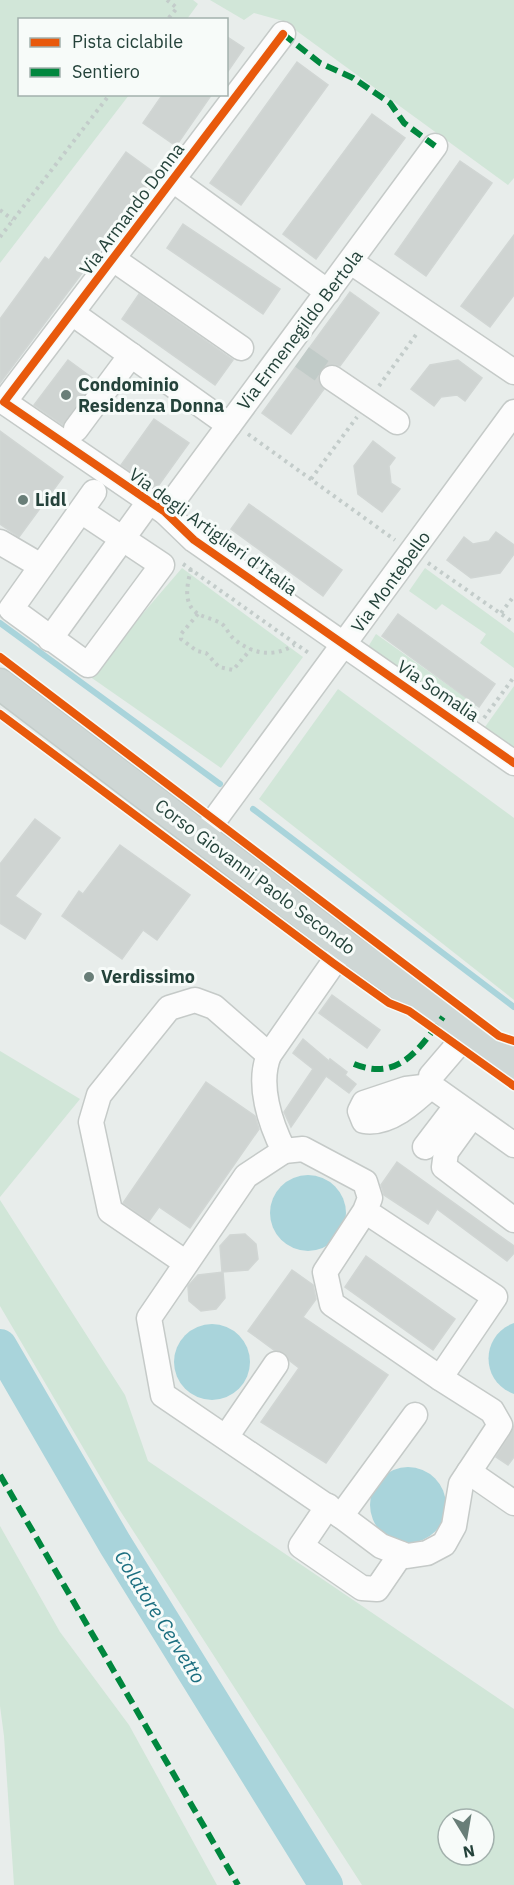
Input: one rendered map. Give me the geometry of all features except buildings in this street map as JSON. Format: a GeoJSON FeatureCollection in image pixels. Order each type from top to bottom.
{"type":"FeatureCollection","features":[{"type":"Feature","properties":{"kind":"main road","name":"Corso Giovanni Paolo Secondo"},"geometry":{"type":"LineString","coordinates":[[0,684],[345,946],[514,1066]]}},
{"type":"Feature","properties":{"kind":"street","name":"Via Armando Donna"},"geometry":{"type":"LineString","coordinates":[[4,402],[283,34]]}},
{"type":"Feature","properties":{"kind":"street","name":"Via Ermenegildo Bertola"},"geometry":{"type":"LineString","coordinates":[[50,639],[123,537],[157,507],[295,352],[328,292],[435,146]]}},
{"type":"Feature","properties":{"kind":"street"},"geometry":{"type":"LineString","coordinates":[[173,180],[328,292]]}},
{"type":"Feature","properties":{"kind":"street"},"geometry":{"type":"LineString","coordinates":[[113,259],[241,348]]}},
{"type":"Feature","properties":{"kind":"street"},"geometry":{"type":"LineString","coordinates":[[351,262],[514,372]]}},
{"type":"Feature","properties":{"kind":"street"},"geometry":{"type":"LineString","coordinates":[[72,313],[230,424]]}},
{"type":"Feature","properties":{"kind":"street"},"geometry":{"type":"LineString","coordinates":[[76,429],[132,355]]}},
{"type":"Feature","properties":{"kind":"street"},"geometry":{"type":"LineString","coordinates":[[332,378],[397,422]]}},
{"type":"Feature","properties":{"kind":"street","name":"Via degli Artiglieri d'Italia"},"geometry":{"type":"LineString","coordinates":[[4,402],[157,507],[194,540],[335,639]]}},
{"type":"Feature","properties":{"kind":"street","name":"Via Montebello"},"geometry":{"type":"LineString","coordinates":[[202,837],[335,639],[412,552],[514,412]]}},
{"type":"Feature","properties":{"kind":"street"},"geometry":{"type":"LineString","coordinates":[[88,501],[123,537],[162,565],[88,665],[11,609],[88,501]]}},
{"type":"Feature","properties":{"kind":"street"},"geometry":{"type":"LineString","coordinates":[[0,542],[41,566]]}},
{"type":"Feature","properties":{"kind":"street","name":"Via Somalia"},"geometry":{"type":"LineString","coordinates":[[335,639],[514,763]]}},
{"type":"Feature","properties":{"kind":"street"},"geometry":{"type":"LineString","coordinates":[[284,1151],[276,1134],[266,1098],[263,1068],[269,1055],[345,946]]}},
{"type":"Feature","properties":{"kind":"street"},"geometry":{"type":"LineString","coordinates":[[186,1263],[110,1211],[91,1122],[99,1095],[169,1008],[195,1000],[214,1007],[269,1055]]}},
{"type":"Feature","properties":{"kind":"street"},"geometry":{"type":"LineString","coordinates":[[467,1034],[431,1076],[431,1086],[514,1145]]}},
{"type":"Feature","properties":{"kind":"street"},"geometry":{"type":"LineString","coordinates":[[425,1147],[464,1111]]}},
{"type":"Feature","properties":{"kind":"street"},"geometry":{"type":"LineString","coordinates":[[464,1111],[446,1152],[444,1167],[514,1220]]}},
{"type":"Feature","properties":{"kind":"street"},"geometry":{"type":"LineString","coordinates":[[303,1149],[365,1182],[370,1198],[365,1211],[325,1272],[332,1304],[492,1411],[500,1425],[461,1484],[454,1526],[444,1544],[427,1553],[401,1554],[381,1546],[334,1511],[163,1395],[149,1318],[246,1176],[284,1151],[303,1149]]}},
{"type":"Feature","properties":{"kind":"street"},"geometry":{"type":"LineString","coordinates":[[365,1211],[504,1294],[440,1378]]}},
{"type":"Feature","properties":{"kind":"street"},"geometry":{"type":"LineString","coordinates":[[226,1437],[276,1364]]}},
{"type":"Feature","properties":{"kind":"street"},"geometry":{"type":"LineString","coordinates":[[401,1554],[377,1589],[362,1588],[301,1546],[334,1511],[415,1415]]}},
{"type":"Feature","properties":{"kind":"street"},"geometry":{"type":"LineString","coordinates":[[469,1472],[514,1503]]}},
{"type":"Feature","properties":{"kind":"path"},"geometry":{"type":"LineString","coordinates":[[167,0],[177,8],[170,18]]}},
{"type":"Feature","properties":{"kind":"path"},"geometry":{"type":"LineString","coordinates":[[0,237],[108,96]]}},
{"type":"Feature","properties":{"kind":"path"},"geometry":{"type":"LineString","coordinates":[[0,210],[13,220]]}},
{"type":"Feature","properties":{"kind":"path"},"geometry":{"type":"LineString","coordinates":[[230,424],[514,622]]}},
{"type":"Feature","properties":{"kind":"path"},"geometry":{"type":"LineString","coordinates":[[194,540],[179,560],[309,656],[335,639]]}},
{"type":"Feature","properties":{"kind":"path"},"geometry":{"type":"LineString","coordinates":[[190,569],[185,591],[189,603],[198,614],[222,624],[232,638],[257,652],[275,653],[294,645]]}},
{"type":"Feature","properties":{"kind":"path"},"geometry":{"type":"LineString","coordinates":[[501,613],[514,596]]}},
{"type":"Feature","properties":{"kind":"path"},"geometry":{"type":"LineString","coordinates":[[198,614],[181,634],[181,639],[197,651],[206,653],[219,668],[233,670],[251,649]]}},
{"type":"Feature","properties":{"kind":"path"},"geometry":{"type":"LineString","coordinates":[[472,733],[514,678]]}},
{"type":"Feature","properties":{"kind":"green space"},"geometry":{"type":"Polygon","coordinates":[[[0,0],[193,0],[198,4],[188,18],[18,18],[18,96],[128,96],[0,263],[0,0]]]}},
{"type":"Feature","properties":{"kind":"green space"},"geometry":{"type":"Polygon","coordinates":[[[210,0],[514,0],[514,178],[508,185],[283,21],[254,13],[244,20],[210,0]]]}},
{"type":"Feature","properties":{"kind":"green space"},"geometry":{"type":"Polygon","coordinates":[[[182,568],[303,657],[221,768],[89,676],[182,568]]]}},
{"type":"Feature","properties":{"kind":"green space"},"geometry":{"type":"Polygon","coordinates":[[[425,568],[514,633],[514,668],[480,643],[486,634],[442,604],[436,610],[409,591],[425,568]]]}},
{"type":"Feature","properties":{"kind":"green space"},"geometry":{"type":"Polygon","coordinates":[[[376,634],[476,705],[468,717],[368,647],[376,634]]]}},
{"type":"Feature","properties":{"kind":"green space"},"geometry":{"type":"Polygon","coordinates":[[[514,686],[514,748],[485,727],[514,686]]]}},
{"type":"Feature","properties":{"kind":"green space"},"geometry":{"type":"Polygon","coordinates":[[[338,689],[514,818],[514,1000],[259,799],[338,689]]]}},
{"type":"Feature","properties":{"kind":"green space"},"geometry":{"type":"Polygon","coordinates":[[[0,1051],[80,1099],[0,1197],[0,1051]]]}},
{"type":"Feature","properties":{"kind":"green space"},"geometry":{"type":"Polygon","coordinates":[[[0,1200],[125,1395],[148,1461],[514,1709],[514,1885],[362,1885],[119,1509],[0,1306],[0,1200]]]}},
{"type":"Feature","properties":{"kind":"green space"},"geometry":{"type":"Polygon","coordinates":[[[0,1526],[60,1632],[129,1725],[217,1885],[14,1885],[0,1706],[0,1526]]]}},
{"type":"Feature","properties":{"kind":"water"},"geometry":{"type":"Polygon","coordinates":[[[308,1175],[322,1178],[335,1186],[343,1199],[346,1213],[343,1227],[335,1240],[322,1248],[308,1251],[294,1248],[281,1240],[273,1227],[270,1213],[273,1199],[281,1186],[294,1178],[308,1175]]]}},
{"type":"Feature","properties":{"kind":"water"},"geometry":{"type":"Polygon","coordinates":[[[514,1323],[514,1394],[495,1380],[488,1358],[495,1337],[514,1323]]]}},
{"type":"Feature","properties":{"kind":"water"},"geometry":{"type":"Polygon","coordinates":[[[212,1324],[226,1327],[239,1335],[247,1348],[250,1362],[247,1376],[239,1389],[226,1397],[212,1400],[198,1397],[185,1389],[177,1376],[174,1362],[177,1348],[185,1335],[198,1327],[212,1324]]]}},
{"type":"Feature","properties":{"kind":"water"},"geometry":{"type":"Polygon","coordinates":[[[408,1467],[422,1470],[435,1478],[443,1491],[446,1505],[443,1519],[435,1532],[422,1540],[408,1543],[394,1540],[381,1532],[373,1519],[370,1505],[373,1491],[381,1478],[394,1470],[408,1467]]]}},
{"type":"Feature","properties":{"kind":"waterway"},"geometry":{"type":"LineString","coordinates":[[0,623],[220,784]]}},
{"type":"Feature","properties":{"kind":"waterway"},"geometry":{"type":"LineString","coordinates":[[253,809],[514,1007]]}},
{"type":"Feature","properties":{"kind":"waterway","name":"Colatore Cervetto"},"geometry":{"type":"LineString","coordinates":[[0,1346],[115,1544],[326,1885]]}},
{"type":"Feature","properties":{"kind":"tunnel"},"geometry":{"type":"LineString","coordinates":[[302,357],[332,378]]}},
{"type":"Feature","properties":{"kind":"marked path"},"geometry":{"type":"LineString","coordinates":[[283,34],[320,63],[353,78],[390,103],[404,123],[435,146]]}},
{"type":"Feature","properties":{"kind":"marked path"},"geometry":{"type":"LineString","coordinates":[[354,1064],[384,1069],[396,1065],[416,1051],[443,1017]]}},
{"type":"Feature","properties":{"kind":"marked path"},"geometry":{"type":"LineString","coordinates":[[0,1475],[238,1885]]}},
{"type":"Feature","properties":{"kind":"cycle path"},"geometry":{"type":"LineString","coordinates":[[283,34],[4,402],[165,512],[194,540],[514,763]]}},
{"type":"Feature","properties":{"kind":"cycle path"},"geometry":{"type":"LineString","coordinates":[[0,657],[499,1036],[514,1041]]}},
{"type":"Feature","properties":{"kind":"cycle path"},"geometry":{"type":"LineString","coordinates":[[0,714],[333,963],[389,1003],[409,1011],[514,1086]]}},
{"type":"Feature","properties":{"kind":"place","name":"Condominio Residenza Donna"},"geometry":{"type":"Point","coordinates":[66,395]}},
{"type":"Feature","properties":{"kind":"place","name":"Lidl"},"geometry":{"type":"Point","coordinates":[23,500]}},
{"type":"Feature","properties":{"kind":"place","name":"Verdissimo"},"geometry":{"type":"Point","coordinates":[89,977]}}]}
